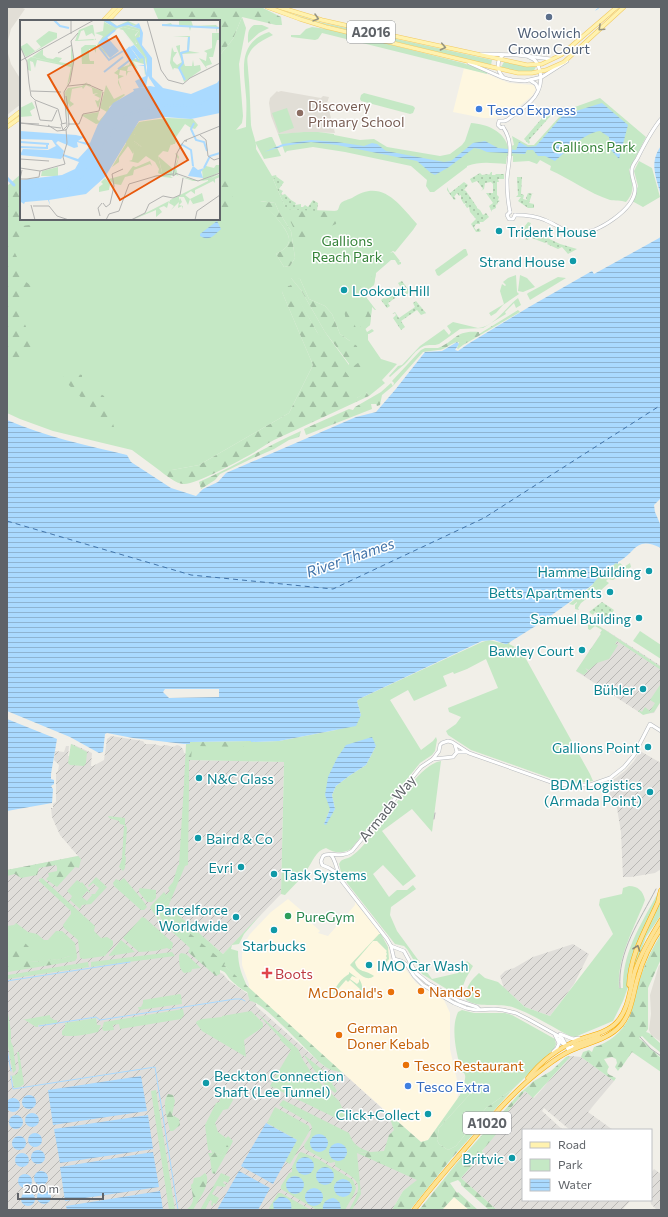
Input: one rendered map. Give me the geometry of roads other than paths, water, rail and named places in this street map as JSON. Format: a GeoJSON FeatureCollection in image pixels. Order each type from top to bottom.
{"type":"FeatureCollection","features":[{"type":"Feature","properties":{"kind":"highway"},"geometry":{"type":"LineString","coordinates":[[629,992],[629,979],[632,964],[643,932],[658,902],[661,890]]}},
{"type":"Feature","properties":{"kind":"highway","name":"A1020"},"geometry":{"type":"LineString","coordinates":[[523,1085],[533,1071],[548,1058],[566,1046],[608,1029],[618,1021],[625,1008],[642,954],[661,920]]}},
{"type":"Feature","properties":{"kind":"highway","name":"A1020"},"geometry":{"type":"LineString","coordinates":[[414,1210],[493,1116],[523,1085],[569,1051],[606,1037],[620,1027],[626,1017],[641,966],[661,928]]}},
{"type":"Feature","properties":{"kind":"highway"},"geometry":{"type":"LineString","coordinates":[[575,1045],[611,1034]]}},
{"type":"Feature","properties":{"kind":"main road"},"geometry":{"type":"LineString","coordinates":[[104,20],[116,7]]}},
{"type":"Feature","properties":{"kind":"main road"},"geometry":{"type":"LineString","coordinates":[[109,20],[121,7]]}},
{"type":"Feature","properties":{"kind":"main road","name":"A2016"},"geometry":{"type":"LineString","coordinates":[[267,7],[320,25],[518,73],[540,72],[560,64],[624,7]]}},
{"type":"Feature","properties":{"kind":"main road","name":"A2016"},"geometry":{"type":"LineString","coordinates":[[279,7],[329,22],[521,64],[542,64],[556,58],[617,7]]}},
{"type":"Feature","properties":{"kind":"main road"},"geometry":{"type":"LineString","coordinates":[[7,122],[20,112]]}},
{"type":"Feature","properties":{"kind":"main road"},"geometry":{"type":"LineString","coordinates":[[7,127],[20,118]]}},
{"type":"Feature","properties":{"kind":"street","name":"A2016"},"geometry":{"type":"LineString","coordinates":[[541,78],[564,64],[578,49]]}},
{"type":"Feature","properties":{"kind":"street","name":"A2016"},"geometry":{"type":"LineString","coordinates":[[465,52],[503,55]]}},
{"type":"Feature","properties":{"kind":"street"},"geometry":{"type":"LineString","coordinates":[[541,78],[516,81],[507,79],[501,75],[498,68],[499,59],[503,55],[550,59],[556,58]]}},
{"type":"Feature","properties":{"kind":"street","name":"A2016"},"geometry":{"type":"LineString","coordinates":[[451,56],[507,79]]}},
{"type":"Feature","properties":{"kind":"street"},"geometry":{"type":"LineString","coordinates":[[503,127],[499,127],[498,123],[500,120],[504,121],[534,99],[538,91],[541,78],[538,64],[535,60],[529,57]]}},
{"type":"Feature","properties":{"kind":"street"},"geometry":{"type":"LineString","coordinates":[[498,68],[502,63],[507,61]]}},
{"type":"Feature","properties":{"kind":"street"},"geometry":{"type":"LineString","coordinates":[[532,73],[536,71],[538,64]]}},
{"type":"Feature","properties":{"kind":"street"},"geometry":{"type":"LineString","coordinates":[[532,80],[540,72]]}},
{"type":"Feature","properties":{"kind":"street"},"geometry":{"type":"LineString","coordinates":[[532,80],[536,84],[538,91]]}},
{"type":"Feature","properties":{"kind":"street"},"geometry":{"type":"LineString","coordinates":[[510,212],[514,213],[515,215],[539,218],[564,230],[576,233],[594,230],[619,215],[630,202],[635,191],[632,170],[652,131],[661,119]]}},
{"type":"Feature","properties":{"kind":"street"},"geometry":{"type":"LineString","coordinates":[[504,121],[505,124],[503,127],[510,144],[507,189],[510,212],[507,215],[509,219],[513,219],[515,215]]}},
{"type":"Feature","properties":{"kind":"street","name":"Armada Way"},"geometry":{"type":"LineString","coordinates":[[329,868],[340,856],[349,854],[355,849],[421,767],[433,759],[439,751],[440,745],[445,741],[450,741],[469,752],[551,782],[566,785],[590,785],[610,778],[624,767],[634,755],[650,724],[661,731]]}},
{"type":"Feature","properties":{"kind":"street"},"geometry":{"type":"LineString","coordinates":[[456,745],[456,752]]}},
{"type":"Feature","properties":{"kind":"street"},"geometry":{"type":"LineString","coordinates":[[439,751],[443,757]]}},
{"type":"Feature","properties":{"kind":"street","name":"Armada Way"},"geometry":{"type":"LineString","coordinates":[[433,759],[443,757],[451,758],[456,752],[469,752]]}},
{"type":"Feature","properties":{"kind":"street"},"geometry":{"type":"LineString","coordinates":[[340,856],[324,855],[321,861],[322,865],[337,873],[384,934],[391,946],[394,960],[401,961],[406,965],[416,979],[423,985],[463,1007],[476,1010],[499,1009],[512,1012],[528,1019],[562,1038],[569,1051]]}},
{"type":"Feature","properties":{"kind":"street"},"geometry":{"type":"LineString","coordinates":[[331,855],[334,858],[337,873]]}},
{"type":"Feature","properties":{"kind":"street"},"geometry":{"type":"LineString","coordinates":[[391,946],[402,949],[405,952],[414,969],[423,979],[459,1000],[479,1009]]}},
{"type":"Feature","properties":{"kind":"street"},"geometry":{"type":"LineString","coordinates":[[393,953],[398,948]]}},
{"type":"Feature","properties":{"kind":"street"},"geometry":{"type":"LineString","coordinates":[[401,961],[405,957],[405,952]]}},
{"type":"Feature","properties":{"kind":"street"},"geometry":{"type":"LineString","coordinates":[[552,1032],[573,1039],[591,1035]]}},
{"type":"Feature","properties":{"kind":"street"},"geometry":{"type":"LineString","coordinates":[[552,1032],[566,1046],[570,1048],[575,1045]]}},
{"type":"Feature","properties":{"kind":"street"},"geometry":{"type":"LineString","coordinates":[[548,1058],[558,1047],[559,1041],[557,1038]]}},
{"type":"Feature","properties":{"kind":"water"},"geometry":{"type":"Polygon","coordinates":[[[602,103],[628,125],[619,159],[611,150],[609,137],[600,131],[594,132],[582,138],[555,161],[545,156],[538,156],[533,150],[527,150],[525,154],[487,152],[474,148],[449,167],[435,175],[417,161],[337,145],[311,142],[284,146],[264,152],[283,144],[311,140],[364,146],[372,143],[377,144],[386,151],[444,162],[451,161],[473,143],[485,141],[498,148],[516,150],[519,142],[528,147],[536,146],[563,115],[602,103]]]}},
{"type":"Feature","properties":{"kind":"water"},"geometry":{"type":"Polygon","coordinates":[[[661,146],[661,195],[654,164],[657,152],[661,146]]]}},
{"type":"Feature","properties":{"kind":"water"},"geometry":{"type":"Polygon","coordinates":[[[217,221],[221,229],[212,237],[203,238],[200,236],[200,234],[217,221]]]}},
{"type":"Feature","properties":{"kind":"water","name":"River Thames"},"geometry":{"type":"Polygon","coordinates":[[[661,237],[661,498],[654,505],[655,512],[661,526],[661,548],[646,543],[636,547],[618,562],[618,564],[616,563],[600,575],[592,585],[574,599],[542,622],[507,644],[494,640],[482,641],[359,699],[357,701],[361,715],[356,726],[279,741],[190,742],[190,744],[133,738],[107,733],[105,734],[103,752],[99,753],[70,737],[7,711],[7,420],[51,436],[127,455],[131,462],[171,488],[196,496],[203,489],[218,482],[226,473],[356,417],[376,412],[425,352],[442,351],[457,342],[459,344],[455,350],[458,351],[529,307],[592,271],[594,274],[661,237]]]}},
{"type":"Feature","properties":{"kind":"water"},"geometry":{"type":"Polygon","coordinates":[[[7,719],[57,739],[51,774],[51,779],[54,780],[54,784],[51,786],[53,789],[52,803],[7,811],[7,719]]]}},
{"type":"Feature","properties":{"kind":"water"},"geometry":{"type":"Polygon","coordinates":[[[372,737],[376,746],[366,765],[336,786],[332,795],[335,809],[326,825],[324,824],[330,809],[325,795],[328,777],[337,758],[346,745],[372,737]]]}},
{"type":"Feature","properties":{"kind":"water"},"geometry":{"type":"Polygon","coordinates":[[[141,1076],[147,1111],[53,1125],[48,1090],[141,1076]]]}},
{"type":"Feature","properties":{"kind":"water"},"geometry":{"type":"Polygon","coordinates":[[[26,1095],[32,1095],[36,1099],[36,1105],[32,1109],[26,1109],[22,1105],[22,1099],[26,1095]]]}},
{"type":"Feature","properties":{"kind":"water"},"geometry":{"type":"Polygon","coordinates":[[[10,1098],[16,1098],[20,1102],[20,1108],[16,1112],[10,1112],[6,1108],[6,1102],[10,1098]]]}},
{"type":"Feature","properties":{"kind":"water"},"geometry":{"type":"Polygon","coordinates":[[[29,1113],[35,1113],[39,1117],[39,1123],[35,1127],[29,1127],[25,1123],[25,1117],[29,1113]]]}},
{"type":"Feature","properties":{"kind":"water"},"geometry":{"type":"Polygon","coordinates":[[[13,1115],[19,1115],[23,1119],[23,1125],[19,1129],[13,1129],[9,1125],[9,1119],[13,1115]]]}},
{"type":"Feature","properties":{"kind":"water"},"geometry":{"type":"Polygon","coordinates":[[[148,1115],[153,1149],[60,1163],[54,1129],[148,1115]]]}},
{"type":"Feature","properties":{"kind":"water"},"geometry":{"type":"Polygon","coordinates":[[[266,1123],[297,1140],[273,1184],[241,1166],[266,1123]]]}},
{"type":"Feature","properties":{"kind":"water"},"geometry":{"type":"Polygon","coordinates":[[[32,1133],[38,1133],[42,1137],[42,1143],[38,1147],[32,1147],[28,1143],[28,1137],[32,1133]]]}},
{"type":"Feature","properties":{"kind":"water"},"geometry":{"type":"Polygon","coordinates":[[[315,1134],[323,1134],[328,1139],[326,1150],[323,1152],[315,1152],[310,1147],[310,1139],[315,1134]]]}},
{"type":"Feature","properties":{"kind":"water"},"geometry":{"type":"Polygon","coordinates":[[[16,1136],[22,1136],[26,1140],[26,1146],[22,1150],[16,1150],[12,1146],[12,1140],[16,1136]]]}},
{"type":"Feature","properties":{"kind":"water"},"geometry":{"type":"Polygon","coordinates":[[[334,1143],[342,1143],[347,1148],[345,1159],[342,1161],[334,1161],[329,1156],[329,1148],[334,1143]]]}},
{"type":"Feature","properties":{"kind":"water"},"geometry":{"type":"Polygon","coordinates":[[[35,1150],[41,1150],[45,1154],[45,1160],[41,1164],[35,1164],[31,1160],[31,1154],[35,1150]]]}},
{"type":"Feature","properties":{"kind":"water"},"geometry":{"type":"Polygon","coordinates":[[[153,1152],[159,1187],[65,1201],[60,1167],[153,1152]]]}},
{"type":"Feature","properties":{"kind":"water"},"geometry":{"type":"Polygon","coordinates":[[[19,1153],[25,1153],[29,1157],[29,1163],[25,1167],[19,1167],[15,1163],[15,1157],[19,1153]]]}},
{"type":"Feature","properties":{"kind":"water"},"geometry":{"type":"Polygon","coordinates":[[[301,1157],[309,1157],[314,1162],[312,1173],[309,1175],[301,1175],[296,1170],[296,1162],[301,1157]]]}},
{"type":"Feature","properties":{"kind":"water"},"geometry":{"type":"Polygon","coordinates":[[[321,1167],[329,1167],[334,1172],[332,1183],[329,1185],[321,1185],[316,1180],[316,1172],[321,1167]]]}},
{"type":"Feature","properties":{"kind":"water"},"geometry":{"type":"Polygon","coordinates":[[[38,1171],[44,1171],[48,1175],[48,1181],[44,1185],[38,1185],[34,1181],[34,1175],[38,1171]]]}},
{"type":"Feature","properties":{"kind":"water"},"geometry":{"type":"Polygon","coordinates":[[[239,1171],[270,1188],[258,1210],[217,1210],[239,1171]]]}},
{"type":"Feature","properties":{"kind":"water"},"geometry":{"type":"Polygon","coordinates":[[[22,1174],[28,1174],[32,1178],[32,1184],[28,1188],[22,1188],[18,1184],[18,1178],[22,1174]]]}},
{"type":"Feature","properties":{"kind":"water"},"geometry":{"type":"Polygon","coordinates":[[[291,1176],[299,1176],[304,1181],[302,1192],[299,1194],[291,1194],[286,1189],[286,1181],[291,1176]]]}},
{"type":"Feature","properties":{"kind":"water"},"geometry":{"type":"Polygon","coordinates":[[[339,1179],[347,1179],[352,1184],[350,1195],[347,1197],[339,1197],[334,1192],[334,1184],[339,1179]]]}},
{"type":"Feature","properties":{"kind":"water"},"geometry":{"type":"Polygon","coordinates":[[[310,1188],[318,1188],[323,1193],[321,1204],[318,1206],[310,1206],[305,1201],[305,1193],[310,1188]]]}},
{"type":"Feature","properties":{"kind":"water"},"geometry":{"type":"Polygon","coordinates":[[[41,1190],[47,1190],[51,1194],[51,1200],[47,1204],[41,1204],[37,1200],[37,1194],[41,1190]]]}},
{"type":"Feature","properties":{"kind":"water"},"geometry":{"type":"Polygon","coordinates":[[[160,1191],[163,1210],[67,1210],[66,1206],[160,1191]]]}},
{"type":"Feature","properties":{"kind":"water"},"geometry":{"type":"Polygon","coordinates":[[[25,1192],[31,1192],[35,1196],[35,1202],[31,1206],[25,1206],[21,1202],[21,1196],[25,1192]]]}},
{"type":"Feature","properties":{"kind":"water"},"geometry":{"type":"Polygon","coordinates":[[[279,1197],[285,1197],[289,1200],[291,1210],[274,1210],[273,1203],[279,1197]]]}},
{"type":"Feature","properties":{"kind":"water"},"geometry":{"type":"Polygon","coordinates":[[[333,1198],[340,1203],[341,1210],[323,1210],[323,1205],[325,1202],[328,1199],[333,1198]]]}},
{"type":"Feature","properties":{"kind":"waterway"},"geometry":{"type":"LineString","coordinates":[[596,10],[600,7]]}},
{"type":"Feature","properties":{"kind":"waterway"},"geometry":{"type":"LineString","coordinates":[[7,178],[14,185]]}},
{"type":"Feature","properties":{"kind":"waterway"},"geometry":{"type":"LineString","coordinates":[[7,981],[130,962]]}},
{"type":"Feature","properties":{"kind":"waterway"},"geometry":{"type":"LineString","coordinates":[[39,1026],[96,1017],[100,1020],[235,999],[245,1001]]}},
{"type":"Feature","properties":{"kind":"waterway"},"geometry":{"type":"LineString","coordinates":[[7,1049],[11,1071]]}},
{"type":"Feature","properties":{"kind":"waterway"},"geometry":{"type":"LineString","coordinates":[[11,1076],[13,1089],[155,1067],[178,1210]]}},
{"type":"Feature","properties":{"kind":"tram line"},"geometry":{"type":"LineString","coordinates":[[434,819],[435,813]]}},
{"type":"Feature","properties":{"kind":"tram line"},"geometry":{"type":"LineString","coordinates":[[620,988],[620,975],[626,949],[637,924],[656,889]]}},
{"type":"Feature","properties":{"kind":"tram line"},"geometry":{"type":"LineString","coordinates":[[640,1037],[651,1049],[661,1056]]}},
{"type":"Feature","properties":{"kind":"place","name":"Woolwich Crown Court"},"geometry":{"type":"Point","coordinates":[549,17]}},
{"type":"Feature","properties":{"kind":"place","name":"Tesco Express"},"geometry":{"type":"Point","coordinates":[479,109]}},
{"type":"Feature","properties":{"kind":"place","name":"Discovery Primary School"},"geometry":{"type":"Point","coordinates":[300,113]}},
{"type":"Feature","properties":{"kind":"place","name":"Trident House"},"geometry":{"type":"Point","coordinates":[499,231]}},
{"type":"Feature","properties":{"kind":"place","name":"Strand House"},"geometry":{"type":"Point","coordinates":[573,261]}},
{"type":"Feature","properties":{"kind":"place","name":"Lookout Hill"},"geometry":{"type":"Point","coordinates":[344,290]}},
{"type":"Feature","properties":{"kind":"place","name":"Hamme Building"},"geometry":{"type":"Point","coordinates":[649,571]}},
{"type":"Feature","properties":{"kind":"place","name":"Betts Apartments"},"geometry":{"type":"Point","coordinates":[610,592]}},
{"type":"Feature","properties":{"kind":"place","name":"Samuel Building"},"geometry":{"type":"Point","coordinates":[639,618]}},
{"type":"Feature","properties":{"kind":"place","name":"Bawley Court"},"geometry":{"type":"Point","coordinates":[582,650]}},
{"type":"Feature","properties":{"kind":"place","name":"Bühler"},"geometry":{"type":"Point","coordinates":[643,689]}},
{"type":"Feature","properties":{"kind":"place","name":"Gallions Point"},"geometry":{"type":"Point","coordinates":[648,747]}},
{"type":"Feature","properties":{"kind":"place","name":"N&C Glass"},"geometry":{"type":"Point","coordinates":[199,778]}},
{"type":"Feature","properties":{"kind":"place","name":"BDM Logistics (Armada Point)"},"geometry":{"type":"Point","coordinates":[650,792]}},
{"type":"Feature","properties":{"kind":"place","name":"Baird & Co"},"geometry":{"type":"Point","coordinates":[198,838]}},
{"type":"Feature","properties":{"kind":"place","name":"Evri"},"geometry":{"type":"Point","coordinates":[241,867]}},
{"type":"Feature","properties":{"kind":"place","name":"Task Systems"},"geometry":{"type":"Point","coordinates":[274,874]}},
{"type":"Feature","properties":{"kind":"place","name":"PureGym"},"geometry":{"type":"Point","coordinates":[288,916]}},
{"type":"Feature","properties":{"kind":"place","name":"Parcelforce Worldwide"},"geometry":{"type":"Point","coordinates":[236,917]}},
{"type":"Feature","properties":{"kind":"place","name":"Starbucks"},"geometry":{"type":"Point","coordinates":[274,930]}},
{"type":"Feature","properties":{"kind":"place","name":"IMO Car Wash"},"geometry":{"type":"Point","coordinates":[369,965]}},
{"type":"Feature","properties":{"kind":"place","name":"Boots"},"geometry":{"type":"Point","coordinates":[267,973]}},
{"type":"Feature","properties":{"kind":"place","name":"Nando's"},"geometry":{"type":"Point","coordinates":[421,991]}},
{"type":"Feature","properties":{"kind":"place","name":"McDonald's"},"geometry":{"type":"Point","coordinates":[391,992]}},
{"type":"Feature","properties":{"kind":"place","name":"German Doner Kebab"},"geometry":{"type":"Point","coordinates":[339,1035]}},
{"type":"Feature","properties":{"kind":"place","name":"Tesco Restaurant"},"geometry":{"type":"Point","coordinates":[406,1065]}},
{"type":"Feature","properties":{"kind":"place","name":"Beckton Connection Shaft (Lee Tunnel)"},"geometry":{"type":"Point","coordinates":[206,1083]}},
{"type":"Feature","properties":{"kind":"place","name":"Tesco Extra"},"geometry":{"type":"Point","coordinates":[408,1086]}},
{"type":"Feature","properties":{"kind":"place","name":"Click+Collect"},"geometry":{"type":"Point","coordinates":[428,1114]}},
{"type":"Feature","properties":{"kind":"place","name":"Britvic"},"geometry":{"type":"Point","coordinates":[512,1158]}},
{"type":"Feature","properties":{"kind":"park label","name":"Gallions Park"},"geometry":{"type":"Point","coordinates":[594,146]}},
{"type":"Feature","properties":{"kind":"park label","name":"Gallions Reach Park"},"geometry":{"type":"Point","coordinates":[347,248]}}]}
